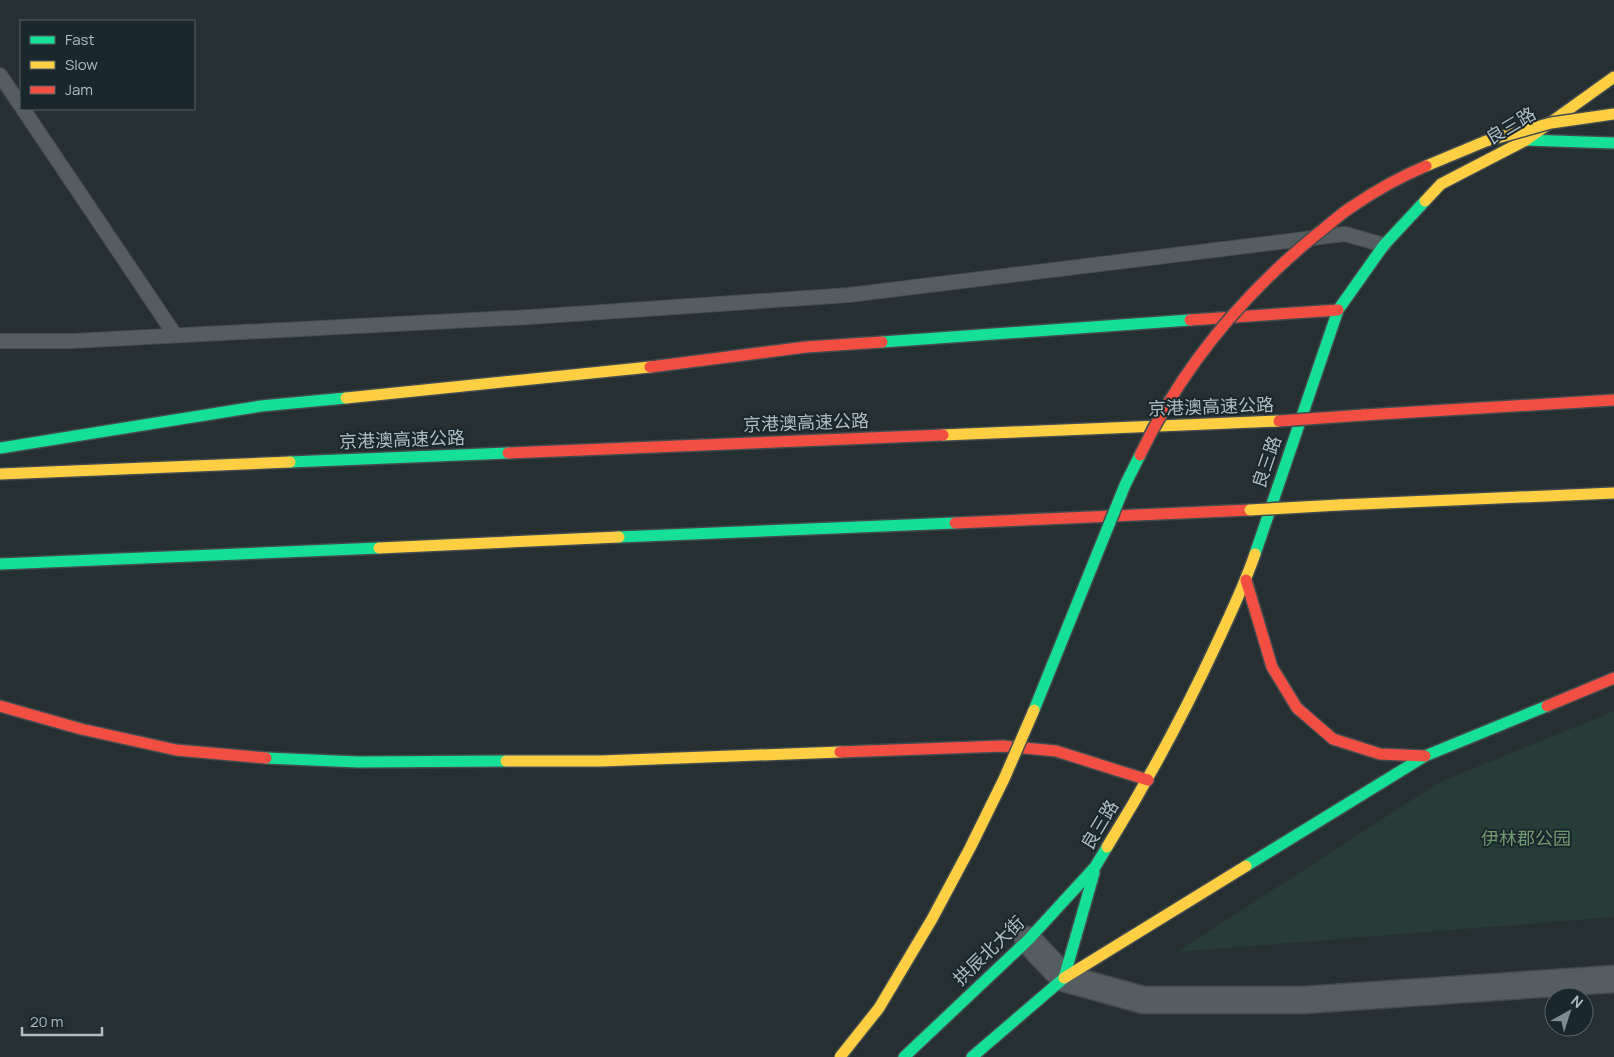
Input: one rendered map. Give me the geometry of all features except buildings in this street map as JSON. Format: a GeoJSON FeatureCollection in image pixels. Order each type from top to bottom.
{"type":"FeatureCollection","features":[{"type":"Feature","properties":{"kind":"main road","name":"良三路"},"geometry":{"type":"LineString","coordinates":[[1096,867],[1148,780],[1189,704],[1246,580],[1338,310],[1384,245],[1441,184],[1526,140],[1614,77]]}},
{"type":"Feature","properties":{"kind":"main road"},"geometry":{"type":"LineString","coordinates":[[840,1057],[879,1008],[932,919],[974,839],[1031,718],[1125,485],[1157,419],[1192,365],[1234,312],[1283,262],[1352,206],[1416,170],[1486,141],[1551,123],[1614,114]]}},
{"type":"Feature","properties":{"kind":"main road"},"geometry":{"type":"LineString","coordinates":[[1526,140],[1614,143]]}},
{"type":"Feature","properties":{"kind":"main road"},"geometry":{"type":"LineString","coordinates":[[0,448],[261,406],[602,373],[806,347],[1338,310]]}},
{"type":"Feature","properties":{"kind":"main road","name":"京港澳高速公路"},"geometry":{"type":"LineString","coordinates":[[0,474],[1280,421],[1614,400]]}},
{"type":"Feature","properties":{"kind":"main road"},"geometry":{"type":"LineString","coordinates":[[0,564],[1614,493]]}},
{"type":"Feature","properties":{"kind":"main road"},"geometry":{"type":"LineString","coordinates":[[1246,580],[1272,667],[1297,708],[1332,738],[1380,754],[1425,756]]}},
{"type":"Feature","properties":{"kind":"main road"},"geometry":{"type":"LineString","coordinates":[[972,1057],[1064,978],[1425,756],[1614,678]]}},
{"type":"Feature","properties":{"kind":"main road"},"geometry":{"type":"LineString","coordinates":[[0,706],[81,729],[176,750],[267,758],[358,762],[601,761],[1003,746],[1056,751],[1148,780]]}},
{"type":"Feature","properties":{"kind":"main road"},"geometry":{"type":"LineString","coordinates":[[1064,978],[1096,867]]}},
{"type":"Feature","properties":{"kind":"main road","name":"拱辰北大街"},"geometry":{"type":"LineString","coordinates":[[904,1057],[1028,940],[1096,867]]}},
{"type":"Feature","properties":{"kind":"street"},"geometry":{"type":"LineString","coordinates":[[1028,940],[1064,978],[1143,1000],[1303,1000],[1614,979]]}},
{"type":"Feature","properties":{"kind":"lane"},"geometry":{"type":"LineString","coordinates":[[0,75],[20,105]]}},
{"type":"Feature","properties":{"kind":"lane"},"geometry":{"type":"LineString","coordinates":[[23,110],[175,335]]}},
{"type":"Feature","properties":{"kind":"lane"},"geometry":{"type":"LineString","coordinates":[[0,341],[72,341],[530,317],[849,295],[1345,234],[1384,245]]}},
{"type":"Feature","properties":{"kind":"green space","name":"伊林郡公园"},"geometry":{"type":"Polygon","coordinates":[[[1614,711],[1614,917],[1177,952],[1438,783],[1614,711]]]}},
{"type":"Feature","properties":{"kind":"traffic: fast"},"geometry":{"type":"LineString","coordinates":[[1526,140],[1614,143]]}},
{"type":"Feature","properties":{"kind":"traffic: fast"},"geometry":{"type":"LineString","coordinates":[[1255,554],[1338,310],[1384,245],[1425,201]]}},
{"type":"Feature","properties":{"kind":"traffic: fast"},"geometry":{"type":"LineString","coordinates":[[882,342],[1190,320]]}},
{"type":"Feature","properties":{"kind":"traffic: fast"},"geometry":{"type":"LineString","coordinates":[[0,448],[261,406],[346,398]]}},
{"type":"Feature","properties":{"kind":"traffic: fast"},"geometry":{"type":"LineString","coordinates":[[290,462],[508,453]]}},
{"type":"Feature","properties":{"kind":"traffic: fast"},"geometry":{"type":"LineString","coordinates":[[1034,710],[1125,485],[1140,455]]}},
{"type":"Feature","properties":{"kind":"traffic: fast"},"geometry":{"type":"LineString","coordinates":[[619,537],[955,523]]}},
{"type":"Feature","properties":{"kind":"traffic: fast"},"geometry":{"type":"LineString","coordinates":[[0,564],[379,548]]}},
{"type":"Feature","properties":{"kind":"traffic: fast"},"geometry":{"type":"LineString","coordinates":[[1246,866],[1425,756],[1547,706]]}},
{"type":"Feature","properties":{"kind":"traffic: fast"},"geometry":{"type":"LineString","coordinates":[[266,758],[358,762],[506,761]]}},
{"type":"Feature","properties":{"kind":"traffic: fast"},"geometry":{"type":"LineString","coordinates":[[904,1057],[1028,940],[1095,867],[1107,847]]}},
{"type":"Feature","properties":{"kind":"traffic: fast"},"geometry":{"type":"LineString","coordinates":[[972,1057],[1064,978],[1094,873]]}},
{"type":"Feature","properties":{"kind":"traffic: slow"},"geometry":{"type":"LineString","coordinates":[[1425,201],[1441,184],[1526,140],[1614,77]]}},
{"type":"Feature","properties":{"kind":"traffic: slow"},"geometry":{"type":"LineString","coordinates":[[1426,166],[1486,141],[1551,123],[1614,114]]}},
{"type":"Feature","properties":{"kind":"traffic: slow"},"geometry":{"type":"LineString","coordinates":[[346,398],[650,367]]}},
{"type":"Feature","properties":{"kind":"traffic: slow"},"geometry":{"type":"LineString","coordinates":[[943,435],[1279,421]]}},
{"type":"Feature","properties":{"kind":"traffic: slow"},"geometry":{"type":"LineString","coordinates":[[0,474],[290,462]]}},
{"type":"Feature","properties":{"kind":"traffic: slow"},"geometry":{"type":"LineString","coordinates":[[1339,505],[1614,493]]}},
{"type":"Feature","properties":{"kind":"traffic: slow"},"geometry":{"type":"LineString","coordinates":[[1250,510],[1339,505]]}},
{"type":"Feature","properties":{"kind":"traffic: slow"},"geometry":{"type":"LineString","coordinates":[[379,548],[619,537]]}},
{"type":"Feature","properties":{"kind":"traffic: slow"},"geometry":{"type":"LineString","coordinates":[[1107,847],[1137,798],[1191,697],[1237,600],[1255,554]]}},
{"type":"Feature","properties":{"kind":"traffic: slow"},"geometry":{"type":"LineString","coordinates":[[840,1057],[879,1008],[932,919],[1004,779],[1034,710]]}},
{"type":"Feature","properties":{"kind":"traffic: slow"},"geometry":{"type":"LineString","coordinates":[[506,761],[601,761],[840,752]]}},
{"type":"Feature","properties":{"kind":"traffic: slow"},"geometry":{"type":"LineString","coordinates":[[1064,978],[1246,866]]}},
{"type":"Feature","properties":{"kind":"traffic: jam"},"geometry":{"type":"LineString","coordinates":[[1140,455],[1175,392],[1195,362],[1216,334],[1264,282],[1290,257],[1348,209],[1389,184],[1426,166]]}},
{"type":"Feature","properties":{"kind":"traffic: jam"},"geometry":{"type":"LineString","coordinates":[[1190,320],[1338,310]]}},
{"type":"Feature","properties":{"kind":"traffic: jam"},"geometry":{"type":"LineString","coordinates":[[650,367],[806,347],[882,342]]}},
{"type":"Feature","properties":{"kind":"traffic: jam"},"geometry":{"type":"LineString","coordinates":[[1364,415],[1614,400]]}},
{"type":"Feature","properties":{"kind":"traffic: jam"},"geometry":{"type":"LineString","coordinates":[[1279,421],[1364,415]]}},
{"type":"Feature","properties":{"kind":"traffic: jam"},"geometry":{"type":"LineString","coordinates":[[508,453],[943,435]]}},
{"type":"Feature","properties":{"kind":"traffic: jam"},"geometry":{"type":"LineString","coordinates":[[955,523],[1250,510]]}},
{"type":"Feature","properties":{"kind":"traffic: jam"},"geometry":{"type":"LineString","coordinates":[[1246,580],[1272,667],[1297,708],[1333,739],[1380,754],[1425,756]]}},
{"type":"Feature","properties":{"kind":"traffic: jam"},"geometry":{"type":"LineString","coordinates":[[1547,706],[1614,678]]}},
{"type":"Feature","properties":{"kind":"traffic: jam"},"geometry":{"type":"LineString","coordinates":[[0,706],[81,729],[176,750],[266,758]]}},
{"type":"Feature","properties":{"kind":"traffic: jam"},"geometry":{"type":"LineString","coordinates":[[840,752],[1003,746],[1056,751],[1148,780]]}}]}
